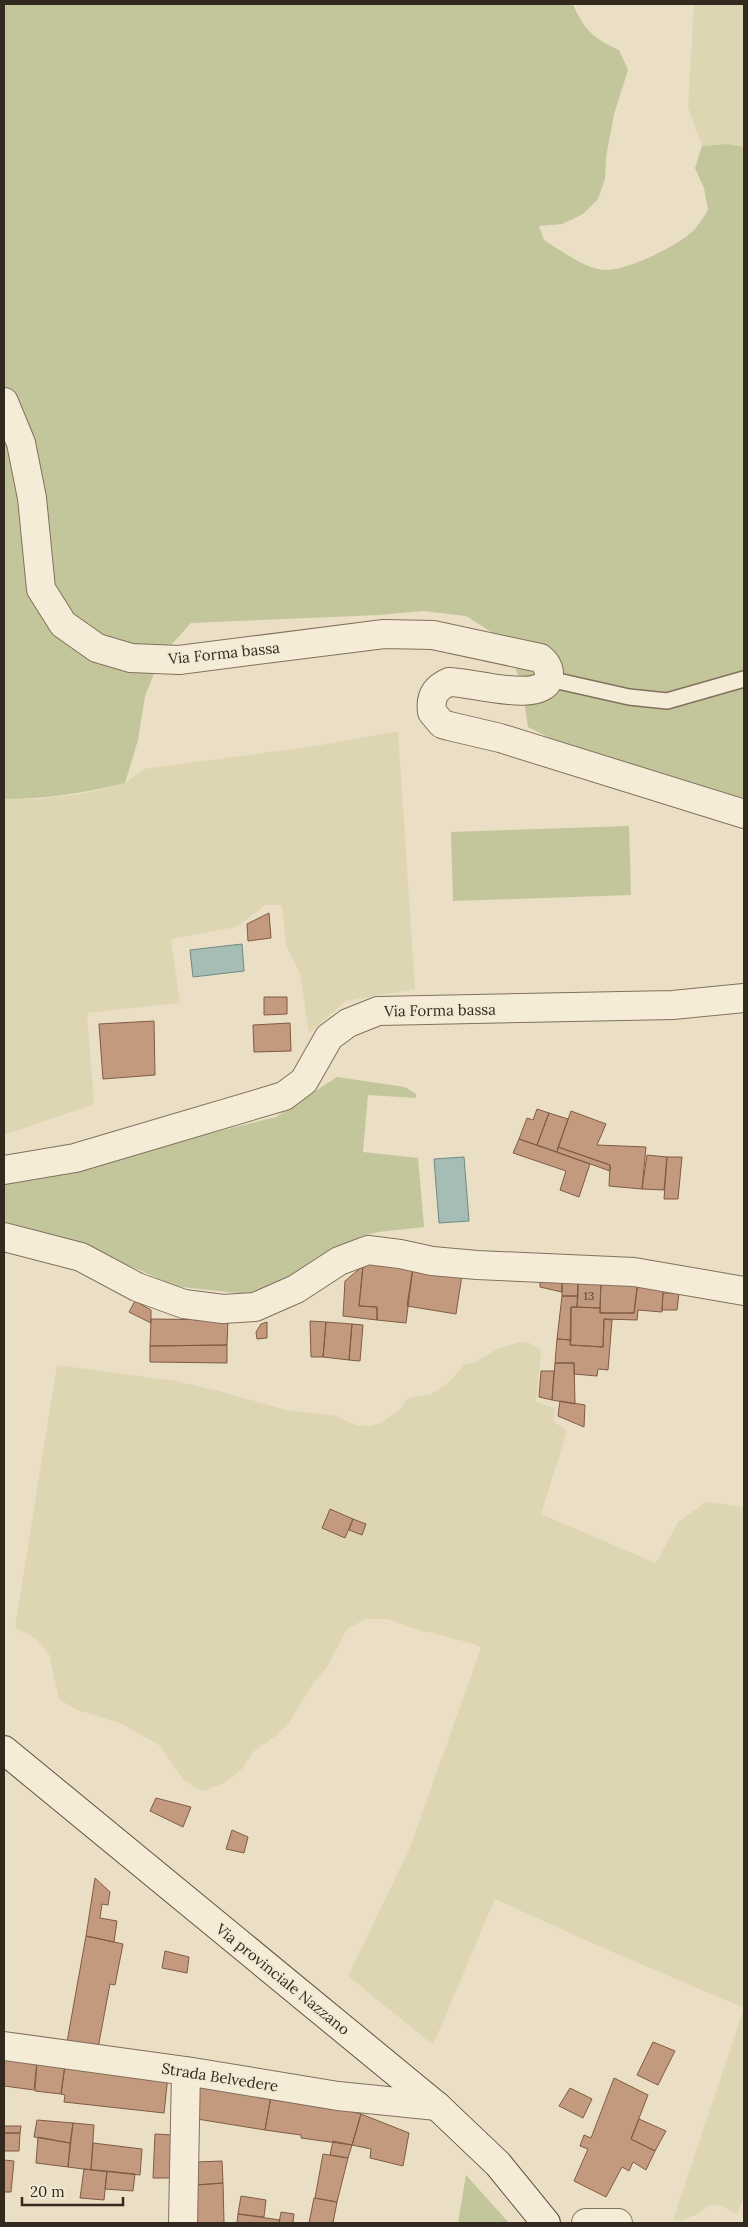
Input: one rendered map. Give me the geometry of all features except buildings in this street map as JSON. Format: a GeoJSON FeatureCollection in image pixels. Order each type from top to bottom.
{"type":"FeatureCollection","features":[{"type":"Feature","properties":{"kind":"street","name":"Via Forma bassa"},"geometry":{"type":"LineString","coordinates":[[4,402],[21,443],[32,498],[41,589],[64,624],[98,648],[131,658],[179,660],[384,634],[433,635],[540,658],[548,667],[548,679]]}},
{"type":"Feature","properties":{"kind":"street"},"geometry":{"type":"LineString","coordinates":[[548,679],[542,688],[536,691],[501,690],[449,682],[436,690],[432,697],[432,712],[442,724],[500,738],[744,814]]}},
{"type":"Feature","properties":{"kind":"street","name":"Via Forma bassa"},"geometry":{"type":"LineString","coordinates":[[4,1170],[74,1158],[284,1096],[304,1082],[329,1037],[348,1023],[378,1011],[673,1005],[744,998]]}},
{"type":"Feature","properties":{"kind":"street"},"geometry":{"type":"LineString","coordinates":[[4,1237],[81,1257],[137,1287],[184,1304],[223,1309],[255,1307],[296,1289],[339,1261],[368,1250],[478,1265],[634,1272],[744,1291]]}},
{"type":"Feature","properties":{"kind":"street","name":"Via provinciale Nazzano"},"geometry":{"type":"LineString","coordinates":[[4,1750],[437,2106],[498,2164],[546,2223]]}},
{"type":"Feature","properties":{"kind":"street","name":"Strada Belvedere"},"geometry":{"type":"LineString","coordinates":[[4,2046],[186,2070],[338,2096],[437,2106]]}},
{"type":"Feature","properties":{"kind":"street"},"geometry":{"type":"LineString","coordinates":[[183,2223],[186,2070]]}},
{"type":"Feature","properties":{"kind":"street"},"geometry":{"type":"LineString","coordinates":[[586,2223],[618,2223]]}},
{"type":"Feature","properties":{"kind":"lane"},"geometry":{"type":"LineString","coordinates":[[548,679],[629,697],[667,701],[744,679]]}},
{"type":"Feature","properties":{"kind":"shaded area"},"geometry":{"type":"Polygon","coordinates":[[[694,4],[744,4],[744,147],[727,144],[702,146],[688,107],[694,4]]]}},
{"type":"Feature","properties":{"kind":"shaded area"},"geometry":{"type":"Polygon","coordinates":[[[398,731],[415,989],[346,1001],[309,1033],[300,973],[286,946],[282,905],[266,905],[236,927],[171,939],[180,1003],[87,1013],[94,1104],[4,1135],[4,799],[38,799],[82,794],[125,783],[144,769],[316,746],[398,731]]]}},
{"type":"Feature","properties":{"kind":"shaded area"},"geometry":{"type":"Polygon","coordinates":[[[519,1342],[530,1343],[541,1351],[536,1402],[555,1408],[553,1421],[567,1431],[541,1514],[656,1563],[678,1522],[706,1502],[744,1507],[744,2008],[610,1951],[495,1899],[433,2045],[348,1976],[409,1850],[481,1648],[474,1644],[409,1627],[388,1619],[366,1619],[347,1629],[327,1667],[312,1685],[288,1724],[273,1738],[254,1751],[242,1769],[224,1783],[202,1791],[184,1780],[159,1745],[120,1723],[77,1710],[59,1699],[49,1654],[34,1638],[15,1627],[57,1365],[176,1381],[286,1410],[337,1416],[357,1426],[369,1426],[381,1423],[400,1409],[407,1399],[430,1395],[449,1382],[465,1364],[476,1362],[497,1349],[519,1342]]]}},
{"type":"Feature","properties":{"kind":"shaded area"},"geometry":{"type":"Polygon","coordinates":[[[744,2008],[744,2197],[737,2214],[722,2206],[710,2205],[696,2215],[683,2220],[673,2220],[744,2008]]]}},
{"type":"Feature","properties":{"kind":"green space"},"geometry":{"type":"Polygon","coordinates":[[[4,4],[573,4],[590,32],[619,50],[628,70],[614,114],[606,157],[605,179],[598,199],[583,214],[562,224],[539,226],[544,240],[575,260],[601,269],[609,270],[630,265],[655,255],[688,235],[697,227],[708,210],[704,188],[695,168],[702,146],[727,144],[744,147],[744,797],[735,798],[568,747],[528,727],[521,682],[504,640],[466,616],[423,611],[379,615],[191,623],[161,656],[145,696],[138,740],[125,783],[65,795],[4,799],[4,4]]]}},
{"type":"Feature","properties":{"kind":"green space"},"geometry":{"type":"Polygon","coordinates":[[[629,826],[631,895],[453,901],[451,832],[629,826]]]}},
{"type":"Feature","properties":{"kind":"green space"},"geometry":{"type":"Polygon","coordinates":[[[337,1077],[405,1087],[416,1094],[416,1098],[368,1095],[363,1152],[418,1158],[424,1227],[378,1232],[359,1237],[293,1280],[246,1294],[173,1286],[142,1271],[60,1238],[4,1221],[4,1185],[276,1117],[337,1077]]]}},
{"type":"Feature","properties":{"kind":"green space"},"geometry":{"type":"Polygon","coordinates":[[[466,2175],[509,2223],[458,2223],[466,2175]]]}},
{"type":"Feature","properties":{"kind":"water"},"geometry":{"type":"Polygon","coordinates":[[[242,944],[244,971],[193,977],[190,950],[242,944]]]}},
{"type":"Feature","properties":{"kind":"water"},"geometry":{"type":"Polygon","coordinates":[[[464,1157],[469,1221],[439,1223],[434,1159],[464,1157]]]}}]}
